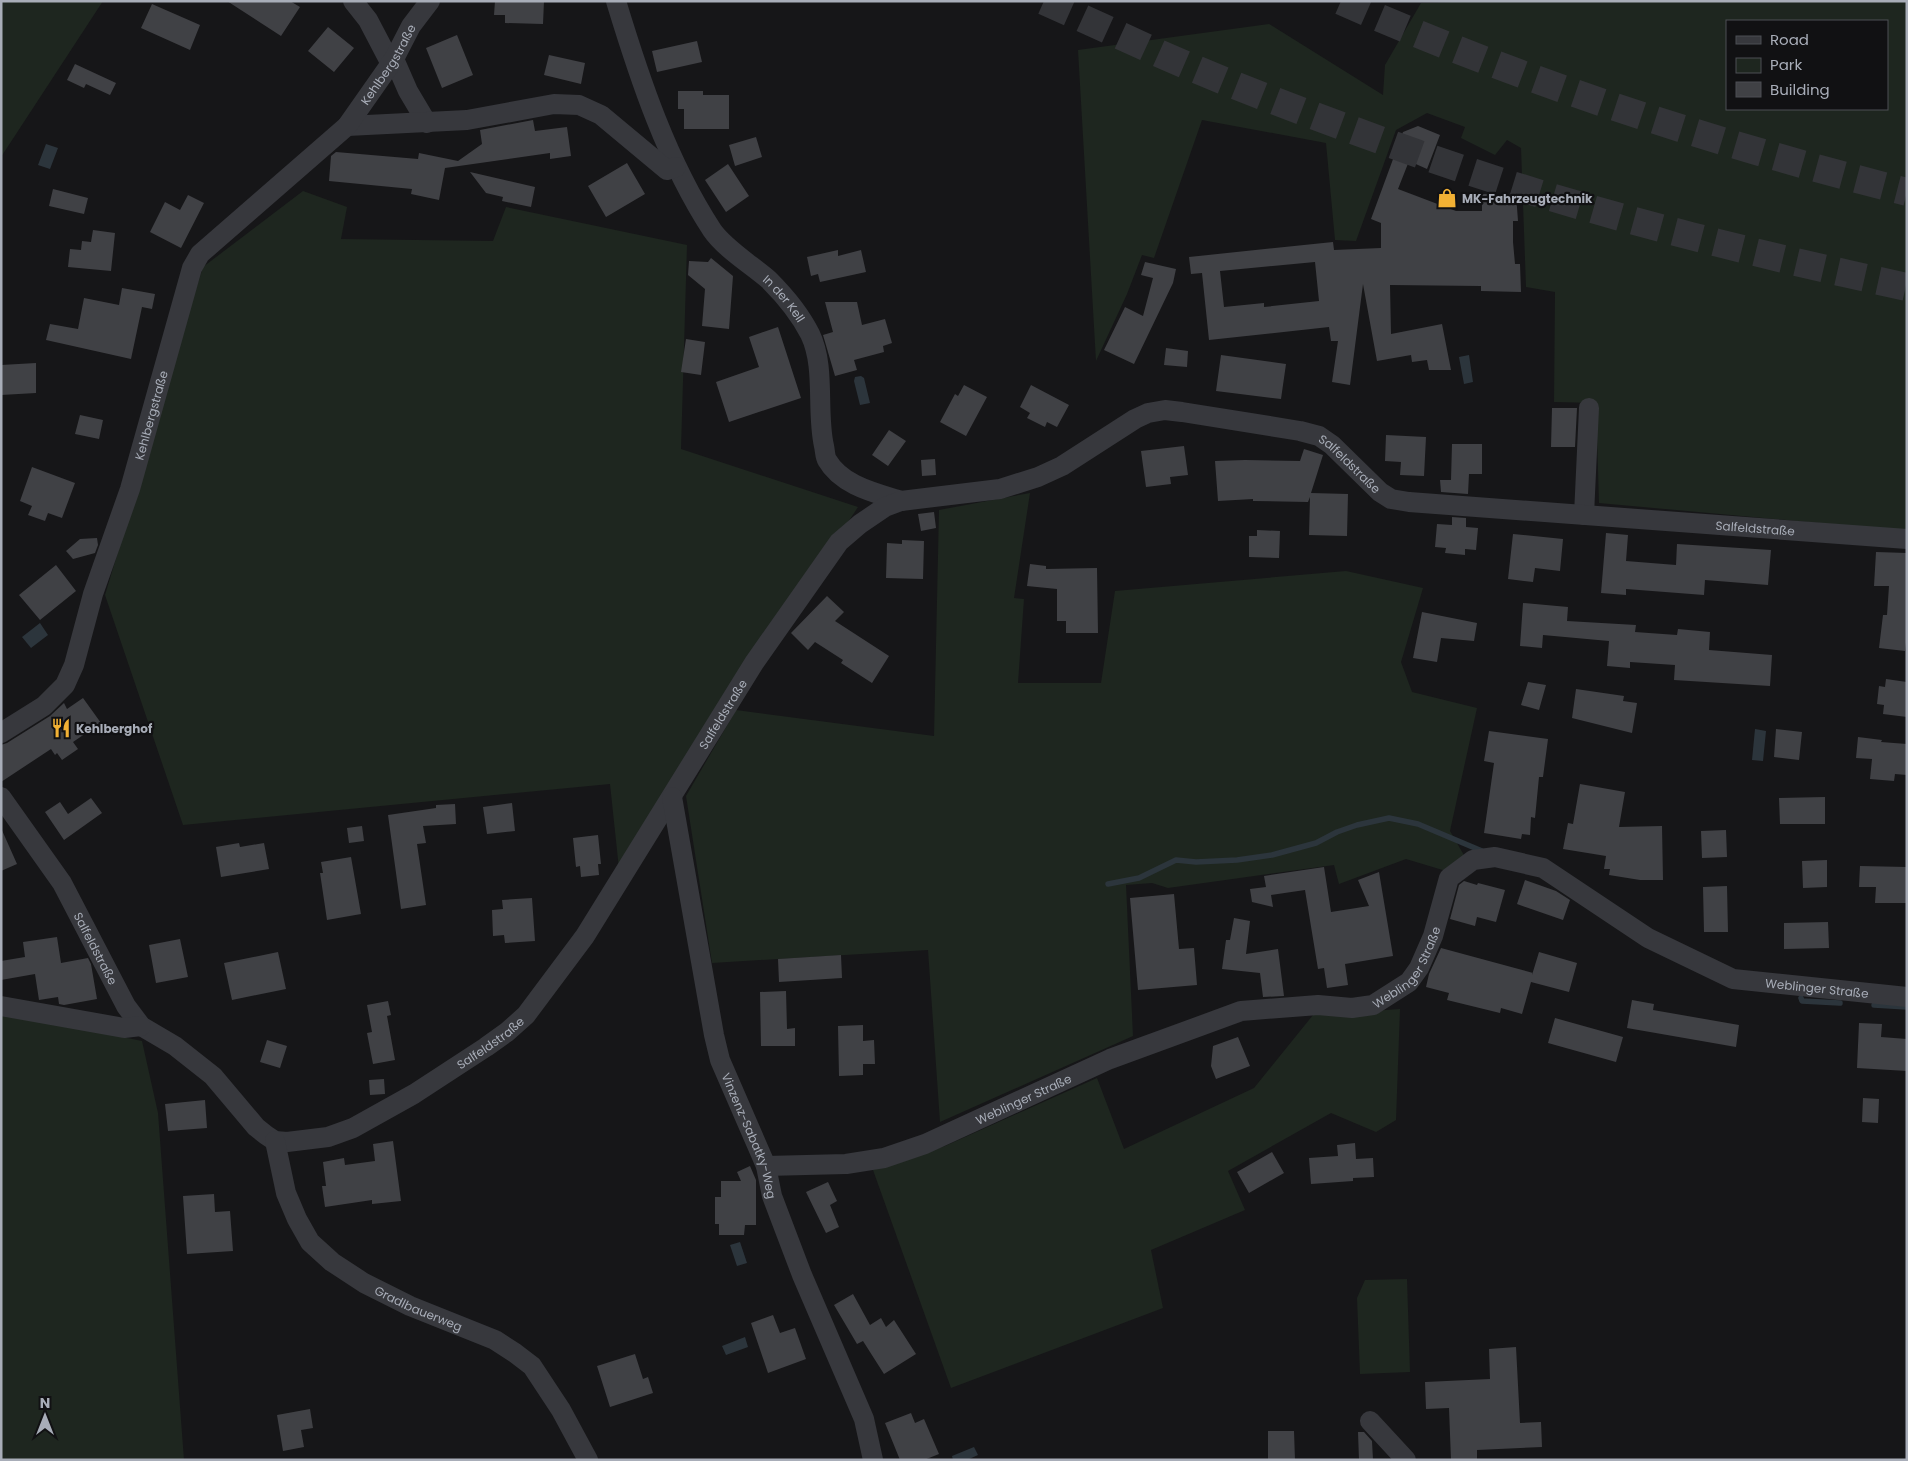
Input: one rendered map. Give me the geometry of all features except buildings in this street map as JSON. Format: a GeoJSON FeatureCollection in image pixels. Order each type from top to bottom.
{"type":"FeatureCollection","features":[{"type":"Feature","properties":{"kind":"street"},"geometry":{"type":"LineString","coordinates":[[353,1],[368,20],[427,123]]}},
{"type":"Feature","properties":{"kind":"street","name":"Kehlbergstraße"},"geometry":{"type":"LineString","coordinates":[[1,733],[44,706],[65,685],[74,665],[93,594],[130,489],[192,268],[200,254],[347,126],[392,61],[411,26],[430,1]]}},
{"type":"Feature","properties":{"kind":"street","name":"In der Kell"},"geometry":{"type":"LineString","coordinates":[[616,1],[634,57],[676,167],[713,232],[768,280],[792,306],[811,335],[820,380],[822,435],[827,460]]}},
{"type":"Feature","properties":{"kind":"street","name":"Kehlbergstraße"},"geometry":{"type":"LineString","coordinates":[[347,126],[467,120],[554,104],[579,106],[601,115],[667,170],[676,167]]}},
{"type":"Feature","properties":{"kind":"street"},"geometry":{"type":"LineString","coordinates":[[1584,515],[1589,408]]}},
{"type":"Feature","properties":{"kind":"street","name":"Salfeldstraße"},"geometry":{"type":"LineString","coordinates":[[1,797],[62,883],[126,1006],[141,1026],[175,1046],[213,1076],[256,1127],[275,1141],[315,1140],[353,1128],[414,1094],[507,1032],[526,1015],[585,936],[754,663],[839,542],[868,518],[885,508],[901,502],[1000,489],[1038,477],[1062,466],[1134,419],[1148,413],[1165,410],[1300,430],[1319,436],[1332,445],[1380,492],[1391,499],[1409,502],[1907,539]]}},
{"type":"Feature","properties":{"kind":"street","name":"Salfeldstraße"},"geometry":{"type":"LineString","coordinates":[[827,460],[839,474],[854,485],[901,502]]}},
{"type":"Feature","properties":{"kind":"street","name":"Vinzenz-Sabatky-Weg"},"geometry":{"type":"LineString","coordinates":[[672,797],[720,1060],[766,1166],[772,1196],[802,1275],[864,1419],[873,1460]]}},
{"type":"Feature","properties":{"kind":"street","name":"Weblinger Straße"},"geometry":{"type":"LineString","coordinates":[[766,1166],[846,1164],[884,1158],[925,1144],[1110,1059],[1241,1011],[1318,1005],[1352,1008],[1373,1005],[1409,982],[1419,968],[1433,936],[1449,878],[1473,860],[1495,857],[1543,868],[1648,938],[1732,979],[1907,997]]}},
{"type":"Feature","properties":{"kind":"street"},"geometry":{"type":"LineString","coordinates":[[1,1006],[124,1028],[141,1026]]}},
{"type":"Feature","properties":{"kind":"street","name":"Gradlbauerweg"},"geometry":{"type":"LineString","coordinates":[[275,1141],[286,1193],[297,1219],[310,1242],[332,1262],[364,1284],[410,1306],[495,1340],[532,1366],[561,1410],[588,1460]]}},
{"type":"Feature","properties":{"kind":"street"},"geometry":{"type":"LineString","coordinates":[[1370,1421],[1406,1460]]}},
{"type":"Feature","properties":{"kind":"green space"},"geometry":{"type":"Polygon","coordinates":[[[1,1],[103,1],[1,157],[1,1]]]}},
{"type":"Feature","properties":{"kind":"green space"},"geometry":{"type":"Polygon","coordinates":[[[1481,1],[1907,1],[1907,531],[1599,503],[1596,403],[1554,402],[1555,292],[1526,287],[1521,148],[1507,140],[1495,155],[1461,138],[1465,127],[1427,113],[1396,130],[1356,241],[1335,240],[1326,143],[1202,120],[1154,258],[1142,255],[1127,294],[1096,361],[1078,50],[1269,24],[1383,95],[1385,65],[1421,3],[1481,1]]]}},
{"type":"Feature","properties":{"kind":"green space"},"geometry":{"type":"Polygon","coordinates":[[[303,191],[347,207],[341,239],[493,241],[506,207],[687,245],[681,449],[858,507],[619,869],[610,784],[183,825],[105,595],[171,367],[203,267],[303,191]]]}},
{"type":"Feature","properties":{"kind":"green space"},"geometry":{"type":"Polygon","coordinates":[[[1030,493],[1014,598],[1024,599],[1018,683],[1101,683],[1115,591],[1346,571],[1423,588],[1401,662],[1412,692],[1477,708],[1450,831],[1465,857],[1446,871],[1406,859],[1339,884],[1334,865],[1168,888],[1152,883],[1126,885],[1133,1036],[940,1122],[928,950],[712,963],[686,796],[736,710],[934,736],[939,510],[1030,493]]]}},
{"type":"Feature","properties":{"kind":"green space"},"geometry":{"type":"Polygon","coordinates":[[[1400,1009],[1396,1120],[1376,1132],[1331,1113],[1228,1171],[1245,1210],[1151,1250],[1163,1308],[951,1388],[873,1170],[945,1146],[1097,1078],[1124,1149],[1254,1088],[1313,1015],[1400,1009]]]}},
{"type":"Feature","properties":{"kind":"green space"},"geometry":{"type":"Polygon","coordinates":[[[1,1012],[142,1041],[158,1113],[184,1460],[1,1460],[1,1012]]]}},
{"type":"Feature","properties":{"kind":"green space"},"geometry":{"type":"Polygon","coordinates":[[[1407,1279],[1410,1372],[1360,1374],[1357,1298],[1365,1280],[1407,1279]]]}},
{"type":"Feature","properties":{"kind":"shaded area"},"geometry":{"type":"Polygon","coordinates":[[[46,144],[58,148],[50,169],[38,165],[46,144]]]}},
{"type":"Feature","properties":{"kind":"shaded area"},"geometry":{"type":"Polygon","coordinates":[[[1469,355],[1473,382],[1464,384],[1459,357],[1469,355]]]}},
{"type":"Feature","properties":{"kind":"shaded area"},"geometry":{"type":"Polygon","coordinates":[[[861,376],[864,378],[870,403],[860,405],[854,381],[855,377],[861,376]]]}},
{"type":"Feature","properties":{"kind":"shaded area"},"geometry":{"type":"Polygon","coordinates":[[[40,623],[48,635],[31,648],[22,637],[40,623]]]}},
{"type":"Feature","properties":{"kind":"shaded area"},"geometry":{"type":"Polygon","coordinates":[[[1755,729],[1766,731],[1763,761],[1752,760],[1755,729]]]}},
{"type":"Feature","properties":{"kind":"shaded area"},"geometry":{"type":"Polygon","coordinates":[[[740,1242],[747,1263],[737,1266],[730,1245],[740,1242]]]}},
{"type":"Feature","properties":{"kind":"shaded area"},"geometry":{"type":"Polygon","coordinates":[[[745,1337],[748,1347],[726,1355],[722,1346],[745,1337]]]}},
{"type":"Feature","properties":{"kind":"shaded area"},"geometry":{"type":"Polygon","coordinates":[[[974,1447],[978,1455],[967,1460],[953,1460],[952,1456],[974,1447]]]}},
{"type":"Feature","properties":{"kind":"waterway"},"geometry":{"type":"LineString","coordinates":[[1108,884],[1139,878],[1176,860],[1196,862],[1237,860],[1272,855],[1316,843],[1337,832],[1357,825],[1389,818],[1418,824],[1482,851]]}},
{"type":"Feature","properties":{"kind":"waterway"},"geometry":{"type":"LineString","coordinates":[[1801,998],[1802,1001],[1840,1003]]}},
{"type":"Feature","properties":{"kind":"waterway"},"geometry":{"type":"LineString","coordinates":[[1874,1005],[1907,1007]]}},
{"type":"Feature","properties":{"kind":"tunnel"},"geometry":{"type":"LineString","coordinates":[[1044,1],[1165,56],[1231,83],[1363,134],[1489,178],[1667,230],[1786,260],[1907,287]]}},
{"type":"Feature","properties":{"kind":"tunnel"},"geometry":{"type":"LineString","coordinates":[[1341,1],[1479,58],[1620,109],[1763,153],[1907,192]]}},
{"type":"Feature","properties":{"kind":"place","name":"MK-Fahrzeugtechnik"},"geometry":{"type":"Point","coordinates":[1447,198]}},
{"type":"Feature","properties":{"kind":"place","name":"Kehlberghof"},"geometry":{"type":"Point","coordinates":[61,728]}}]}
